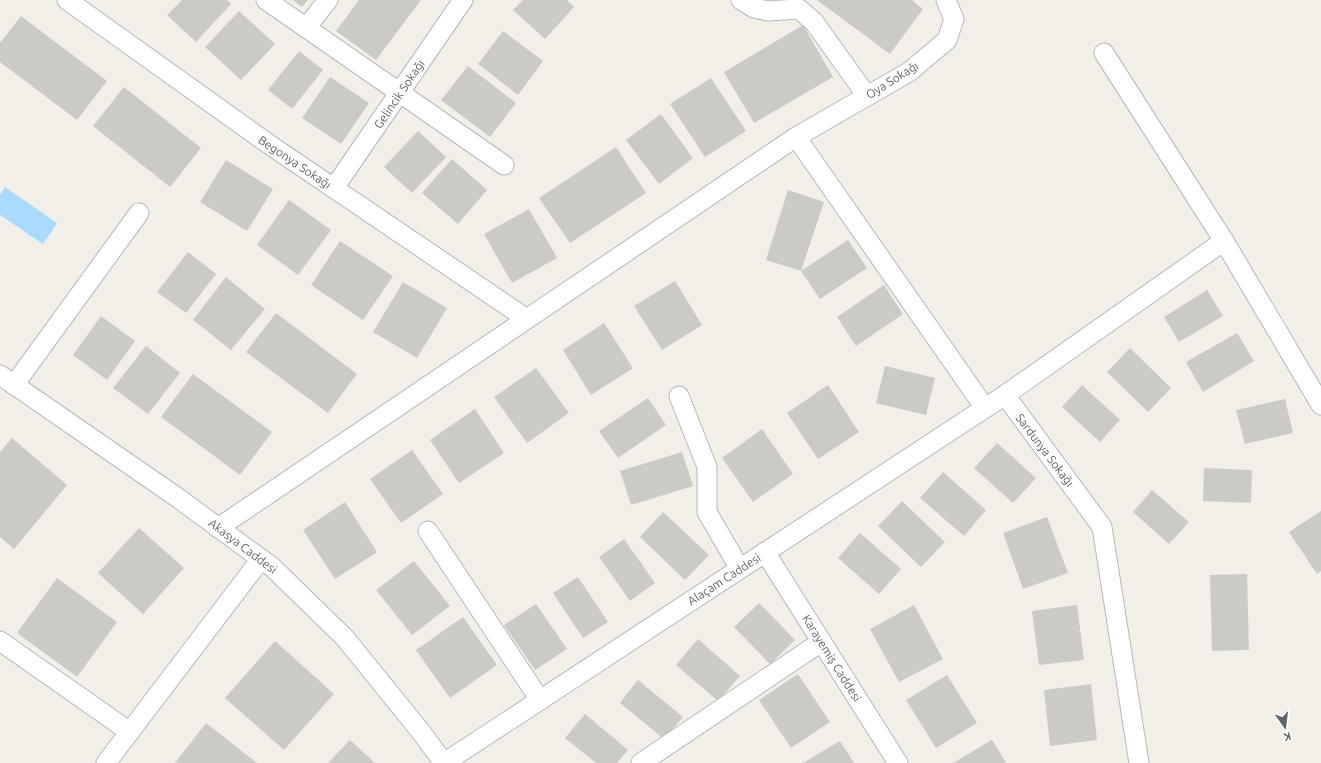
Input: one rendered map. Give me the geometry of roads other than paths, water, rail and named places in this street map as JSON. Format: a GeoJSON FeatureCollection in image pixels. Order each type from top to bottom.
{"type":"FeatureCollection","features":[{"type":"Feature","properties":{"kind":"street","name":"Begonya Sokağı"},"geometry":{"type":"LineString","coordinates":[[67,0],[270,145],[526,319]]}},
{"type":"Feature","properties":{"kind":"street"},"geometry":{"type":"LineString","coordinates":[[266,0],[504,165]]}},
{"type":"Feature","properties":{"kind":"street"},"geometry":{"type":"LineString","coordinates":[[306,28],[328,0]]}},
{"type":"Feature","properties":{"kind":"street","name":"Gelincik Sokağı"},"geometry":{"type":"LineString","coordinates":[[334,188],[463,0]]}},
{"type":"Feature","properties":{"kind":"street"},"geometry":{"type":"LineString","coordinates":[[741,0],[754,8],[768,11],[799,9],[814,22],[867,96]]}},
{"type":"Feature","properties":{"kind":"street","name":"Oya Sokağı"},"geometry":{"type":"LineString","coordinates":[[218,528],[796,137],[909,72],[947,40],[954,19],[946,0]]}},
{"type":"Feature","properties":{"kind":"street"},"geometry":{"type":"LineString","coordinates":[[1104,53],[1224,241],[1321,405]]}},
{"type":"Feature","properties":{"kind":"street"},"geometry":{"type":"LineString","coordinates":[[796,137],[985,408]]}},
{"type":"Feature","properties":{"kind":"street"},"geometry":{"type":"LineString","coordinates":[[7,380],[139,213]]}},
{"type":"Feature","properties":{"kind":"street"},"geometry":{"type":"LineString","coordinates":[[1005,395],[1224,241]]}},
{"type":"Feature","properties":{"kind":"street","name":"Akasya Caddesi"},"geometry":{"type":"LineString","coordinates":[[7,380],[178,498],[272,567],[345,638],[421,732],[444,763]]}},
{"type":"Feature","properties":{"kind":"street","name":"Alaçam Caddesi"},"geometry":{"type":"LineString","coordinates":[[444,763],[1005,395]]}},
{"type":"Feature","properties":{"kind":"street","name":"Sardunya Sokağı"},"geometry":{"type":"LineString","coordinates":[[1005,395],[1102,527],[1139,763]]}},
{"type":"Feature","properties":{"kind":"street"},"geometry":{"type":"LineString","coordinates":[[679,396],[707,467],[706,512],[740,569]]}},
{"type":"Feature","properties":{"kind":"street"},"geometry":{"type":"LineString","coordinates":[[428,531],[540,700]]}},
{"type":"Feature","properties":{"kind":"street","name":"Karayemiş Caddesi"},"geometry":{"type":"LineString","coordinates":[[765,552],[898,763]]}},
{"type":"Feature","properties":{"kind":"street"},"geometry":{"type":"LineString","coordinates":[[106,763],[261,559]]}},
{"type":"Feature","properties":{"kind":"street"},"geometry":{"type":"LineString","coordinates":[[0,641],[130,732]]}},
{"type":"Feature","properties":{"kind":"street"},"geometry":{"type":"LineString","coordinates":[[641,763],[821,642]]}},
{"type":"Feature","properties":{"kind":"water"},"geometry":{"type":"Polygon","coordinates":[[[5,187],[57,223],[43,244],[0,215],[0,195],[5,187]]]}}]}
